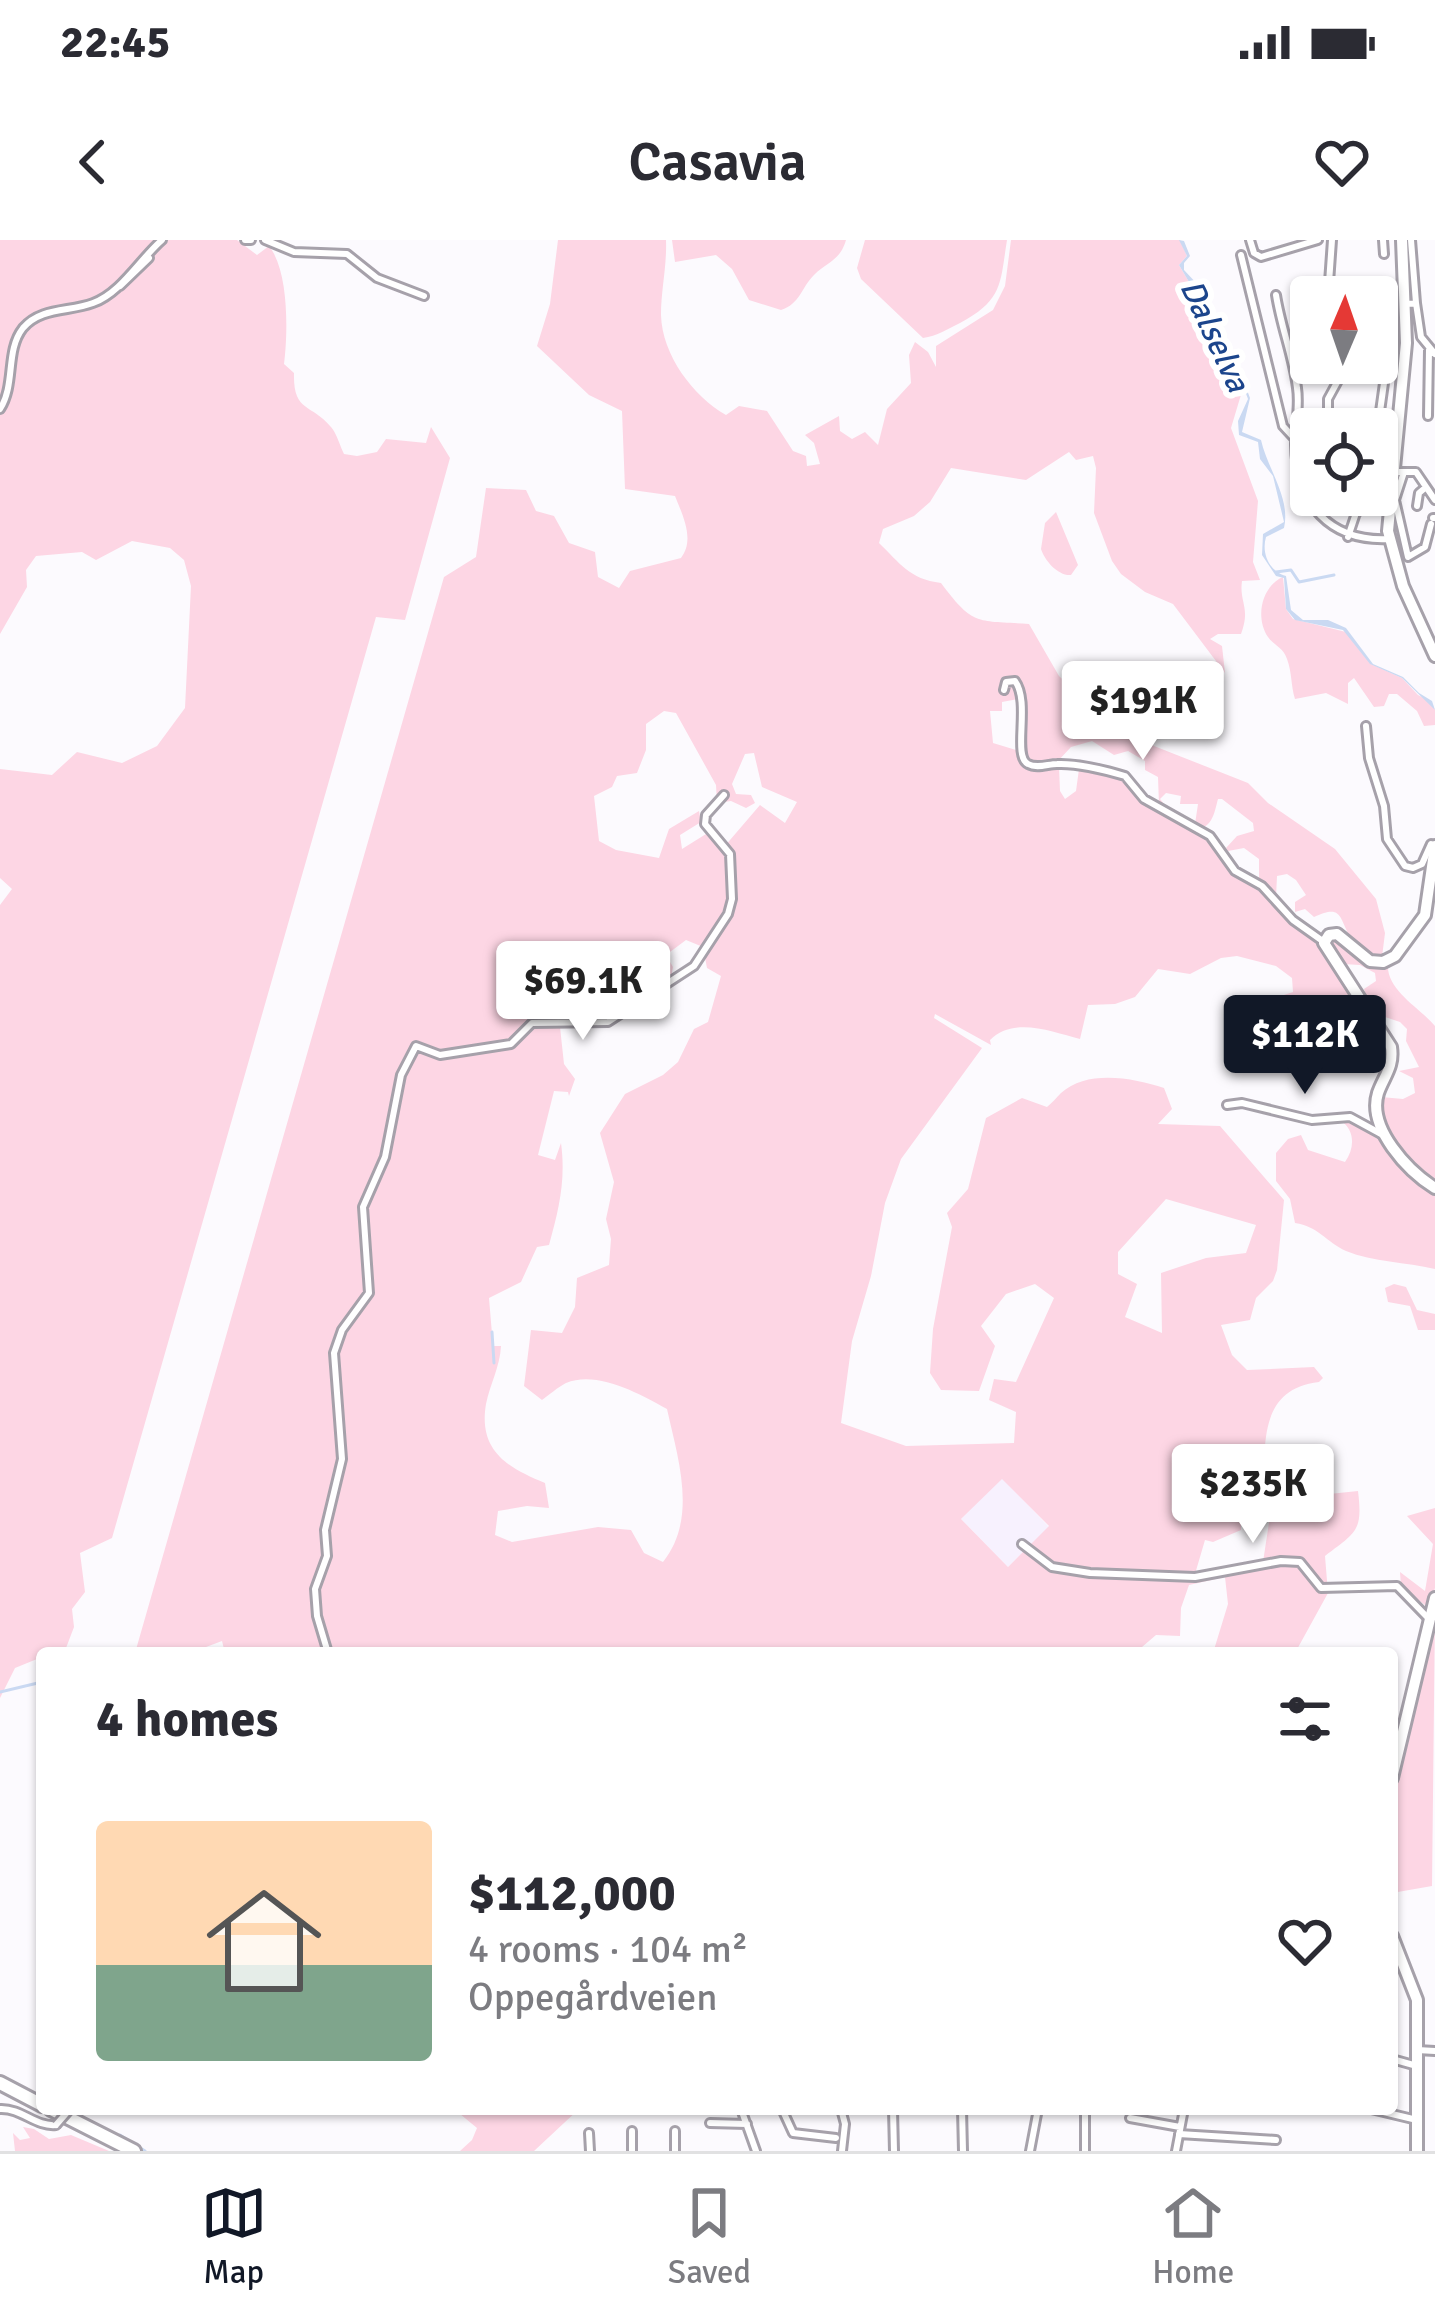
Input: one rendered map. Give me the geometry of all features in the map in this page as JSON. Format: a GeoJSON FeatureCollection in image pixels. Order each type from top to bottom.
{"type":"FeatureCollection","features":[{"type":"Feature","properties":{"kind":"main road"},"geometry":{"type":"LineString","coordinates":[[1398,434],[1411,304],[1406,240]]}},
{"type":"Feature","properties":{"kind":"main road"},"geometry":{"type":"LineString","coordinates":[[1392,516],[1389,539],[1410,604],[1435,656]]}},
{"type":"Feature","properties":{"kind":"main road"},"geometry":{"type":"LineString","coordinates":[[1435,845],[1425,915],[1393,958],[1381,963],[1366,960],[1337,934],[1324,942],[1390,1047],[1390,1066],[1376,1105],[1387,1135],[1410,1169],[1435,1188]]}},
{"type":"Feature","properties":{"kind":"main road"},"geometry":{"type":"LineString","coordinates":[[1398,1753],[1435,1598]]}},
{"type":"Feature","properties":{"kind":"main road"},"geometry":{"type":"LineString","coordinates":[[1398,1956],[1418,2000],[1417,2151]]}},
{"type":"Feature","properties":{"kind":"main road"},"geometry":{"type":"LineString","coordinates":[[5,2088],[36,2102]]}},
{"type":"Feature","properties":{"kind":"main road"},"geometry":{"type":"LineString","coordinates":[[63,2115],[134,2151]]}},
{"type":"Feature","properties":{"kind":"street"},"geometry":{"type":"LineString","coordinates":[[265,240],[294,252],[347,254],[376,278],[424,296]]}},
{"type":"Feature","properties":{"kind":"street"},"geometry":{"type":"LineString","coordinates":[[1250,240],[1257,257],[1318,240]]}},
{"type":"Feature","properties":{"kind":"street"},"geometry":{"type":"LineString","coordinates":[[1329,276],[1332,240]]}},
{"type":"Feature","properties":{"kind":"street"},"geometry":{"type":"LineString","coordinates":[[1383,240],[1384,254]]}},
{"type":"Feature","properties":{"kind":"street"},"geometry":{"type":"LineString","coordinates":[[0,409],[10,391],[14,347],[28,323],[51,311],[100,301],[160,242]]}},
{"type":"Feature","properties":{"kind":"street"},"geometry":{"type":"LineString","coordinates":[[1241,255],[1283,426],[1290,434]]}},
{"type":"Feature","properties":{"kind":"street"},"geometry":{"type":"LineString","coordinates":[[1276,295],[1297,388],[1296,408]]}},
{"type":"Feature","properties":{"kind":"street"},"geometry":{"type":"LineString","coordinates":[[1411,304],[1421,337],[1432,352],[1428,416]]}},
{"type":"Feature","properties":{"kind":"street"},"geometry":{"type":"LineString","coordinates":[[1398,472],[1419,474],[1435,500]]}},
{"type":"Feature","properties":{"kind":"street"},"geometry":{"type":"LineString","coordinates":[[1417,506],[1425,488]]}},
{"type":"Feature","properties":{"kind":"street"},"geometry":{"type":"LineString","coordinates":[[1398,513],[1408,557],[1425,547],[1433,520]]}},
{"type":"Feature","properties":{"kind":"street"},"geometry":{"type":"LineString","coordinates":[[1322,516],[1348,536],[1389,539]]}},
{"type":"Feature","properties":{"kind":"street"},"geometry":{"type":"LineString","coordinates":[[1348,536],[1355,516]]}},
{"type":"Feature","properties":{"kind":"street"},"geometry":{"type":"LineString","coordinates":[[1004,690],[1006,682],[1015,681],[1023,695],[1019,752],[1024,762],[1066,764],[1126,777],[1144,799],[1210,836],[1235,871],[1265,888],[1290,917],[1324,942]]}},
{"type":"Feature","properties":{"kind":"street"},"geometry":{"type":"LineString","coordinates":[[1366,726],[1387,838],[1405,866],[1413,868],[1422,864],[1429,847],[1435,845]]}},
{"type":"Feature","properties":{"kind":"street"},"geometry":{"type":"LineString","coordinates":[[326,1647],[315,1589],[327,1556],[326,1530],[342,1459],[334,1353],[342,1330],[369,1293],[363,1207],[389,1144],[401,1075],[416,1046],[434,1054],[450,1054],[511,1044],[532,1023],[608,1022],[688,974],[728,914],[732,898],[730,854],[705,824],[706,814],[724,795]]}},
{"type":"Feature","properties":{"kind":"street"},"geometry":{"type":"LineString","coordinates":[[1227,1105],[1238,1102],[1312,1120],[1350,1117],[1387,1135]]}},
{"type":"Feature","properties":{"kind":"street"},"geometry":{"type":"LineString","coordinates":[[1022,1544],[1052,1567],[1090,1573],[1195,1577],[1281,1561],[1300,1562],[1321,1588],[1396,1586],[1430,1621]]}},
{"type":"Feature","properties":{"kind":"street"},"geometry":{"type":"LineString","coordinates":[[1418,2050],[1435,2050]]}},
{"type":"Feature","properties":{"kind":"street"},"geometry":{"type":"LineString","coordinates":[[1398,2061],[1418,2066]]}},
{"type":"Feature","properties":{"kind":"street"},"geometry":{"type":"LineString","coordinates":[[0,2109],[20,2111],[44,2125],[56,2125],[65,2115]]}},
{"type":"Feature","properties":{"kind":"street"},"geometry":{"type":"LineString","coordinates":[[743,2115],[756,2151]]}},
{"type":"Feature","properties":{"kind":"street"},"geometry":{"type":"LineString","coordinates":[[785,2115],[793,2133],[836,2138]]}},
{"type":"Feature","properties":{"kind":"street"},"geometry":{"type":"LineString","coordinates":[[842,2151],[843,2115]]}},
{"type":"Feature","properties":{"kind":"street"},"geometry":{"type":"LineString","coordinates":[[893,2115],[894,2151]]}},
{"type":"Feature","properties":{"kind":"street"},"geometry":{"type":"LineString","coordinates":[[962,2115],[964,2151]]}},
{"type":"Feature","properties":{"kind":"street"},"geometry":{"type":"LineString","coordinates":[[1030,2151],[1037,2115]]}},
{"type":"Feature","properties":{"kind":"street"},"geometry":{"type":"LineString","coordinates":[[1085,2115],[1085,2151]]}},
{"type":"Feature","properties":{"kind":"street"},"geometry":{"type":"LineString","coordinates":[[1175,2151],[1183,2115]]}},
{"type":"Feature","properties":{"kind":"street"},"geometry":{"type":"LineString","coordinates":[[1396,2115],[1417,2120]]}},
{"type":"Feature","properties":{"kind":"street"},"geometry":{"type":"LineString","coordinates":[[1130,2118],[1180,2130],[1276,2140]]}},
{"type":"Feature","properties":{"kind":"street"},"geometry":{"type":"LineString","coordinates":[[710,2123],[747,2124]]}},
{"type":"Feature","properties":{"kind":"street"},"geometry":{"type":"LineString","coordinates":[[675,2131],[675,2151]]}},
{"type":"Feature","properties":{"kind":"street"},"geometry":{"type":"LineString","coordinates":[[632,2132],[632,2151]]}},
{"type":"Feature","properties":{"kind":"street"},"geometry":{"type":"LineString","coordinates":[[589,2133],[590,2151]]}},
{"type":"Feature","properties":{"kind":"shaded area"},"geometry":{"type":"Polygon","coordinates":[[[0,240],[237,240],[257,255],[269,246],[284,286],[284,364],[294,373],[300,401],[331,427],[344,454],[377,452],[386,439],[426,443],[431,427],[450,458],[405,620],[376,617],[112,1538],[80,1553],[85,1592],[72,1609],[74,1627],[66,1647],[36,1647],[36,1659],[15,1668],[0,1698],[0,905],[12,889],[0,878],[0,769],[52,775],[77,752],[122,763],[157,746],[185,708],[191,586],[184,560],[170,548],[132,541],[96,560],[82,552],[36,556],[26,570],[27,587],[0,634],[0,240]]]}},
{"type":"Feature","properties":{"kind":"shaded area"},"geometry":{"type":"Polygon","coordinates":[[[558,240],[666,240],[663,330],[682,373],[726,415],[739,406],[767,411],[793,451],[806,456],[807,466],[820,464],[814,443],[805,435],[839,416],[840,431],[852,439],[865,432],[878,445],[887,409],[911,383],[909,355],[915,342],[936,367],[936,346],[993,310],[1005,286],[1011,240],[1180,240],[1187,256],[1179,265],[1230,351],[1243,388],[1231,428],[1258,501],[1253,562],[1260,580],[1242,581],[1245,617],[1241,634],[1218,634],[1210,639],[1222,646],[1225,673],[1173,604],[1145,592],[1112,561],[1094,513],[1093,456],[1076,460],[1069,452],[1026,480],[951,468],[930,502],[914,516],[883,529],[879,543],[913,574],[941,583],[969,614],[987,621],[1029,624],[1059,676],[1095,721],[1130,724],[1154,746],[1248,783],[1268,803],[1335,849],[1376,899],[1385,933],[1382,957],[1373,959],[1358,946],[1335,912],[1314,917],[1305,909],[1295,912],[1295,902],[1306,895],[1296,880],[1287,874],[1277,876],[1276,897],[1259,878],[1259,859],[1244,848],[1228,851],[1237,836],[1254,831],[1253,823],[1222,799],[1201,828],[1195,824],[1198,804],[1180,804],[1181,796],[1166,793],[1160,799],[1169,810],[1159,805],[1158,777],[1128,751],[1114,755],[1092,741],[1071,747],[1058,761],[1032,762],[1021,750],[1024,698],[1002,702],[1002,711],[990,711],[993,743],[1016,750],[1029,768],[1059,767],[1065,799],[1076,791],[1079,769],[1121,776],[1137,798],[1207,836],[1236,876],[1263,888],[1321,944],[1385,1049],[1363,1047],[1316,1055],[1284,1019],[1266,1021],[1258,1008],[1262,1002],[1293,992],[1292,978],[1276,966],[1237,956],[1221,958],[1190,974],[1158,969],[1135,997],[1088,1005],[1080,1039],[1022,1027],[1000,1033],[990,1040],[991,1045],[935,1014],[934,1018],[982,1048],[901,1159],[885,1203],[852,1341],[841,1423],[906,1446],[1014,1443],[1016,1412],[989,1400],[994,1379],[1016,1382],[1054,1298],[1035,1284],[1006,1294],[981,1326],[995,1346],[979,1391],[941,1390],[930,1373],[952,1227],[947,1213],[968,1189],[986,1118],[1022,1098],[1047,1107],[1072,1085],[1097,1078],[1164,1088],[1172,1109],[1158,1124],[1220,1126],[1284,1200],[1273,1281],[1256,1298],[1250,1320],[1221,1325],[1232,1355],[1247,1370],[1314,1367],[1323,1378],[1299,1387],[1275,1408],[1266,1439],[1264,1494],[1272,1500],[1358,1491],[1358,1523],[1325,1556],[1328,1593],[1298,1647],[1215,1647],[1228,1604],[1225,1577],[1189,1585],[1181,1608],[1180,1636],[1156,1635],[1142,1647],[224,1647],[222,1641],[206,1647],[137,1647],[444,577],[476,557],[486,488],[526,490],[536,511],[554,516],[569,543],[595,552],[598,577],[619,588],[630,571],[681,558],[685,551],[686,528],[675,496],[625,489],[622,411],[589,395],[537,346],[550,304],[558,240]],[[664,711],[646,724],[646,750],[637,773],[617,776],[612,787],[594,796],[599,841],[616,850],[659,858],[669,829],[699,811],[701,822],[680,835],[682,849],[706,834],[724,847],[760,805],[785,823],[797,802],[762,787],[754,753],[745,754],[732,784],[736,794],[751,795],[755,803],[746,808],[731,801],[717,803],[716,785],[676,713],[664,711]],[[686,940],[666,955],[673,967],[671,977],[638,985],[605,975],[560,1027],[564,1064],[575,1079],[569,1096],[554,1091],[538,1155],[555,1160],[561,1143],[559,1207],[549,1245],[537,1247],[521,1282],[489,1298],[493,1346],[501,1346],[486,1404],[487,1434],[491,1446],[508,1464],[545,1483],[549,1508],[498,1511],[495,1535],[512,1542],[598,1527],[631,1530],[644,1553],[663,1562],[680,1527],[680,1468],[667,1409],[591,1379],[566,1383],[542,1400],[524,1386],[531,1330],[562,1333],[575,1307],[577,1278],[609,1265],[611,1239],[606,1219],[614,1182],[600,1133],[625,1094],[678,1062],[694,1029],[708,1022],[721,976],[707,968],[703,947],[686,940]],[[1166,1199],[1118,1252],[1118,1274],[1137,1284],[1125,1317],[1162,1333],[1161,1273],[1206,1258],[1246,1253],[1256,1225],[1166,1199]],[[1002,1479],[961,1519],[1008,1567],[1049,1526],[1002,1479]],[[1262,1497],[1218,1498],[1217,1513],[1241,1520],[1241,1530],[1213,1542],[1205,1540],[1195,1574],[1263,1562],[1272,1503],[1262,1497]]]}},
{"type":"Feature","properties":{"kind":"shaded area"},"geometry":{"type":"Polygon","coordinates":[[[672,240],[846,240],[837,257],[781,310],[749,300],[732,269],[716,255],[675,262],[672,240]]]}},
{"type":"Feature","properties":{"kind":"shaded area"},"geometry":{"type":"Polygon","coordinates":[[[865,240],[1007,240],[992,298],[974,315],[923,338],[861,279],[857,268],[865,240]]]}},
{"type":"Feature","properties":{"kind":"shaded area"},"geometry":{"type":"Polygon","coordinates":[[[1056,512],[1078,565],[1071,575],[1053,567],[1041,549],[1045,523],[1056,512]]]}},
{"type":"Feature","properties":{"kind":"shaded area"},"geometry":{"type":"Polygon","coordinates":[[[1283,577],[1286,609],[1293,619],[1346,632],[1371,664],[1402,678],[1430,701],[1435,725],[1424,726],[1417,711],[1397,694],[1389,694],[1384,706],[1374,707],[1354,678],[1348,683],[1348,704],[1326,693],[1295,699],[1287,659],[1268,637],[1261,611],[1270,587],[1283,577]]]}},
{"type":"Feature","properties":{"kind":"shaded area"},"geometry":{"type":"Polygon","coordinates":[[[1330,940],[1363,958],[1388,964],[1398,990],[1435,1026],[1435,1183],[1397,1146],[1382,1110],[1381,1097],[1403,1099],[1415,1093],[1413,1078],[1399,1071],[1419,1067],[1406,1041],[1407,1029],[1370,1012],[1364,989],[1376,981],[1375,973],[1360,965],[1343,964],[1328,948],[1330,940]]]}},
{"type":"Feature","properties":{"kind":"shaded area"},"geometry":{"type":"Polygon","coordinates":[[[1351,1120],[1435,1192],[1435,1269],[1356,1255],[1295,1223],[1290,1199],[1276,1181],[1276,1153],[1288,1139],[1301,1135],[1308,1150],[1345,1162],[1352,1140],[1341,1121],[1351,1120]]]}},
{"type":"Feature","properties":{"kind":"shaded area"},"geometry":{"type":"Polygon","coordinates":[[[1406,1287],[1417,1310],[1435,1314],[1435,1330],[1418,1330],[1410,1306],[1388,1302],[1385,1288],[1406,1287]]]}},
{"type":"Feature","properties":{"kind":"shaded area"},"geometry":{"type":"Polygon","coordinates":[[[1002,1478],[1049,1527],[1008,1567],[961,1519],[1002,1478]]]}},
{"type":"Feature","properties":{"kind":"shaded area"},"geometry":{"type":"Polygon","coordinates":[[[1435,1508],[1435,1588],[1429,1608],[1401,1587],[1400,1572],[1425,1591],[1433,1544],[1407,1516],[1435,1508]]]}},
{"type":"Feature","properties":{"kind":"shaded area"},"geometry":{"type":"Polygon","coordinates":[[[1435,1614],[1432,1886],[1398,1892],[1398,1771],[1435,1614]]]}},
{"type":"Feature","properties":{"kind":"shaded area"},"geometry":{"type":"Polygon","coordinates":[[[461,2115],[573,2115],[534,2151],[460,2151],[477,2128],[461,2115]]]}},
{"type":"Feature","properties":{"kind":"shaded area"},"geometry":{"type":"Polygon","coordinates":[[[23,2127],[49,2139],[71,2135],[109,2151],[15,2151],[13,2133],[20,2140],[30,2138],[23,2127]]]}},
{"type":"Feature","properties":{"kind":"water"},"geometry":{"type":"Polygon","coordinates":[[[1179,240],[1190,256],[1184,270],[1199,286],[1231,348],[1250,398],[1242,432],[1261,440],[1281,494],[1285,517],[1284,528],[1266,537],[1265,550],[1271,566],[1286,576],[1291,610],[1303,620],[1328,620],[1346,628],[1373,664],[1403,677],[1432,701],[1435,710],[1402,678],[1370,664],[1343,630],[1295,620],[1286,609],[1284,578],[1276,576],[1262,555],[1263,534],[1284,522],[1273,476],[1260,459],[1258,442],[1239,435],[1238,421],[1248,399],[1231,353],[1179,265],[1187,256],[1179,240]]]}},
{"type":"Feature","properties":{"kind":"waterway"},"geometry":{"type":"LineString","coordinates":[[1276,572],[1291,570],[1299,582],[1334,575]]}},
{"type":"Feature","properties":{"kind":"waterway"},"geometry":{"type":"LineString","coordinates":[[492,1332],[494,1363]]}},
{"type":"Feature","properties":{"kind":"waterway"},"geometry":{"type":"LineString","coordinates":[[0,1692],[36,1683]]}},
{"type":"Feature","properties":{"kind":"waterway"},"geometry":{"type":"LineString","coordinates":[[120,2135],[145,2151]]}},
{"type":"Feature","properties":{"kind":"water label","name":"Dalselva"},"geometry":{"type":"Point","coordinates":[1216,335]}}]}
